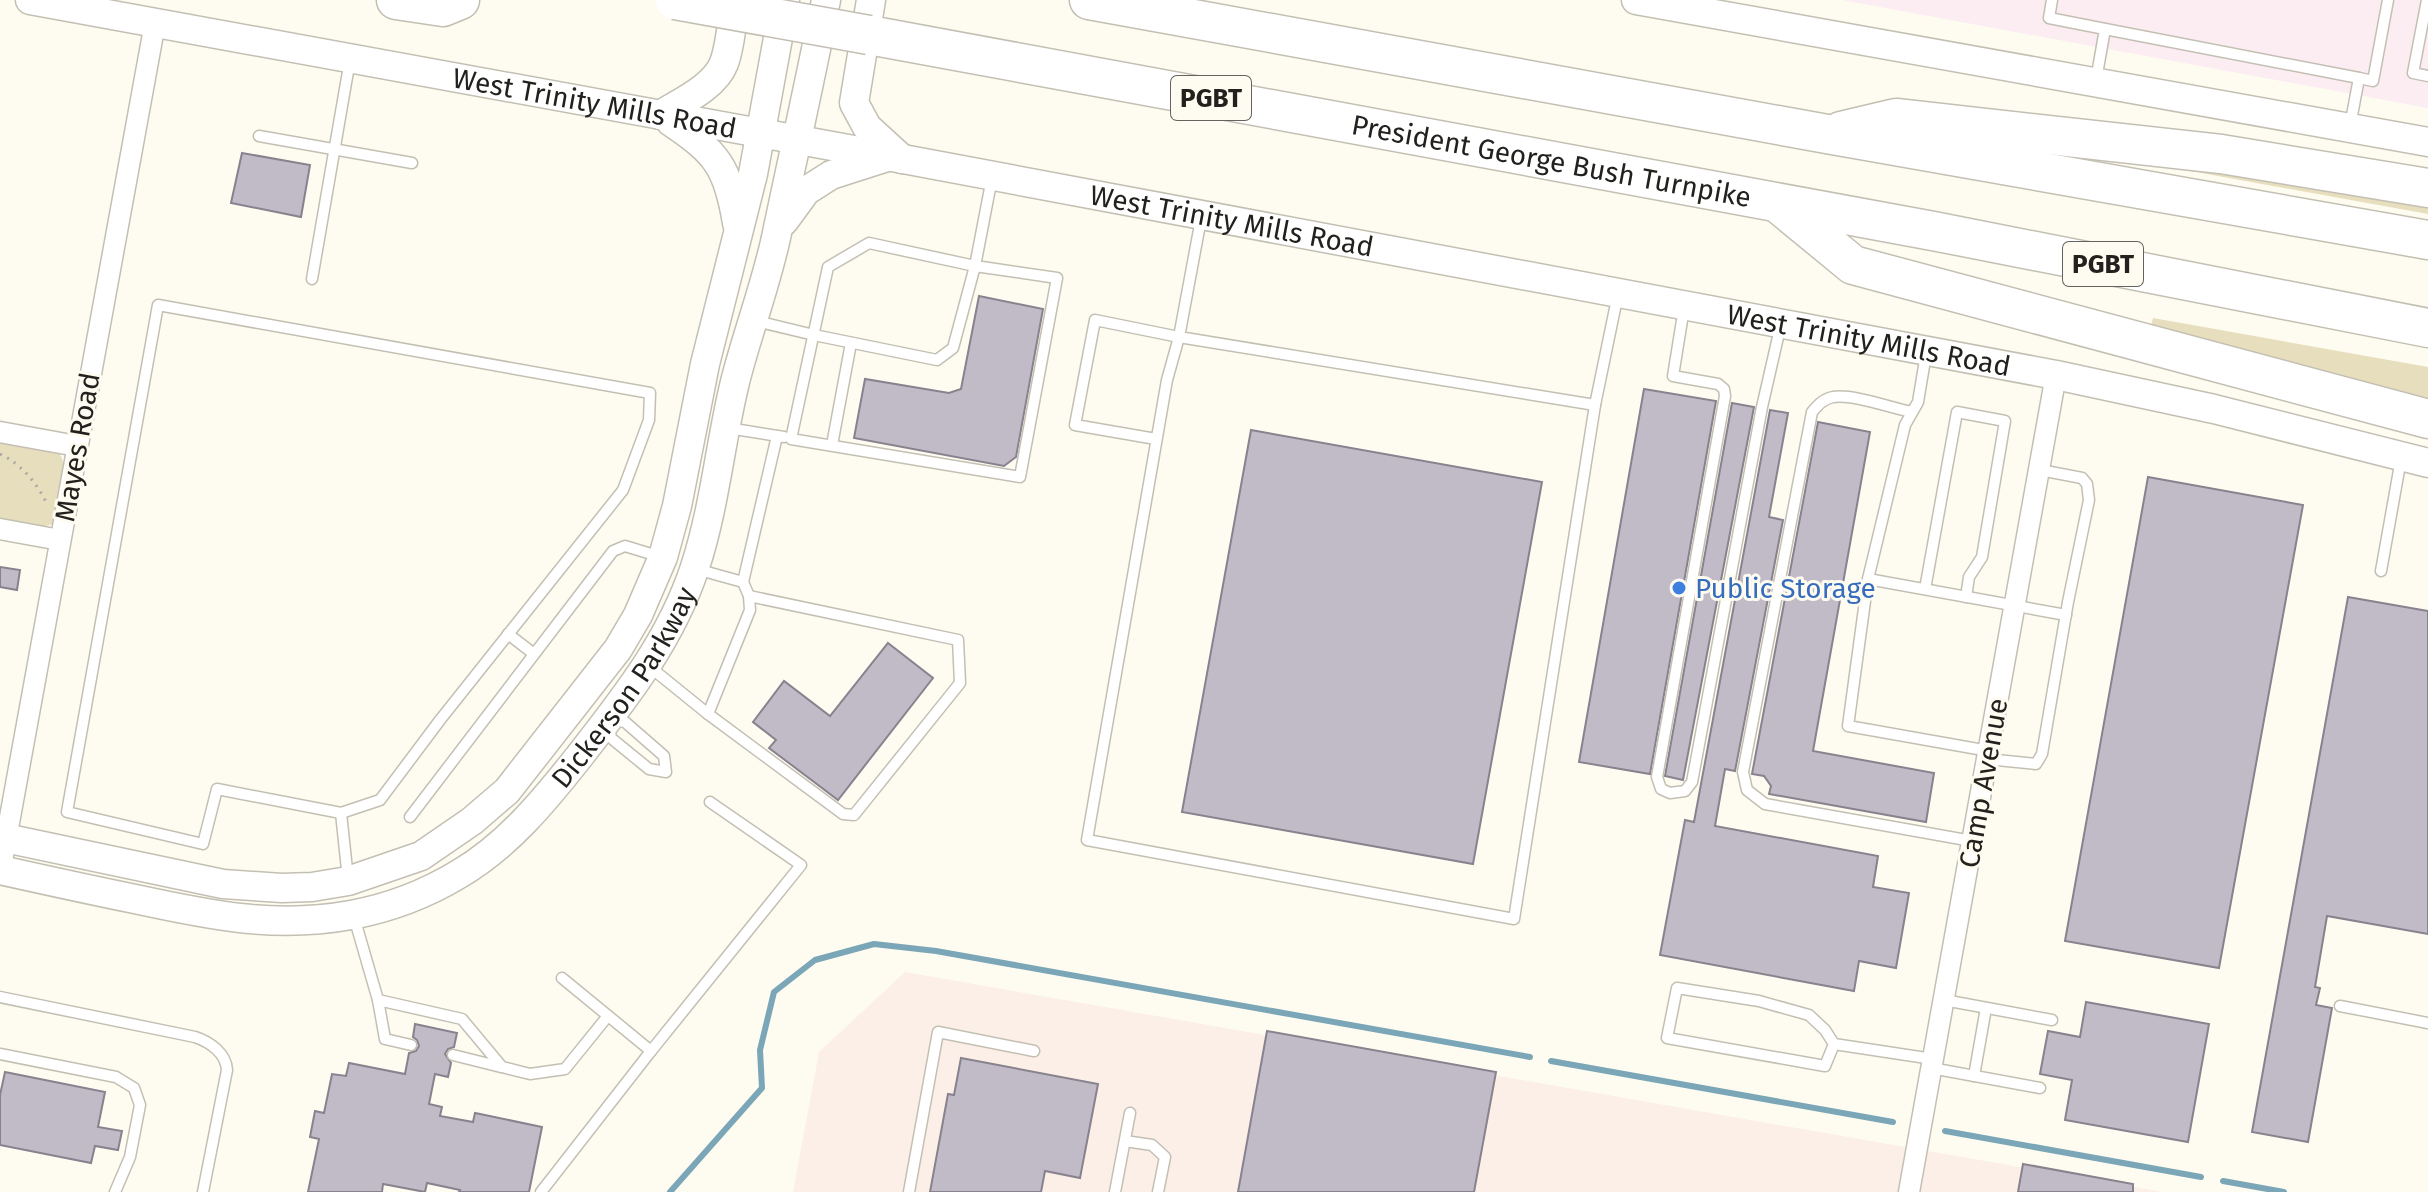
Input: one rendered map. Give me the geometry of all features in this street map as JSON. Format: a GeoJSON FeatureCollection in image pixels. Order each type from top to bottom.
{"type":"FeatureCollection","features":[{"type":"Feature","properties":{"kind":"highway"},"geometry":{"type":"LineString","coordinates":[[396,0],[443,7],[460,0]]}},
{"type":"Feature","properties":{"kind":"highway","name":"President George Bush Turnpike"},"geometry":{"type":"LineString","coordinates":[[675,0],[1949,234],[2428,328]]}},
{"type":"Feature","properties":{"kind":"highway"},"geometry":{"type":"LineString","coordinates":[[1089,0],[2428,240]]}},
{"type":"Feature","properties":{"kind":"highway"},"geometry":{"type":"LineString","coordinates":[[1827,134],[1896,118],[2221,154],[2428,188]]}},
{"type":"Feature","properties":{"kind":"highway"},"geometry":{"type":"LineString","coordinates":[[1778,203],[1853,265],[2428,419]]}},
{"type":"Feature","properties":{"kind":"main road","name":"West Trinity Mills Road"},"geometry":{"type":"LineString","coordinates":[[30,0],[2056,375],[2214,409],[2415,460]]}},
{"type":"Feature","properties":{"kind":"main road"},"geometry":{"type":"LineString","coordinates":[[735,0],[724,62],[718,74],[660,115],[703,144],[725,172],[733,195],[738,230]]}},
{"type":"Feature","properties":{"kind":"main road","name":"Dickerson Parkway"},"geometry":{"type":"LineString","coordinates":[[3,838],[223,884],[282,888],[348,881],[421,856],[472,821],[507,791],[618,649],[638,615],[663,557],[677,506],[705,364],[761,134],[785,0]]}},
{"type":"Feature","properties":{"kind":"main road","name":"Dickerson Parkway"},"geometry":{"type":"LineString","coordinates":[[0,871],[208,915],[264,922],[307,921],[353,915],[411,899],[461,873],[497,847],[532,814],[648,665],[670,627],[694,568],[710,513],[735,384],[799,141],[826,0]]}},
{"type":"Feature","properties":{"kind":"main road"},"geometry":{"type":"LineString","coordinates":[[778,228],[806,191],[831,175],[895,158],[867,127],[854,103],[871,0]]}},
{"type":"Feature","properties":{"kind":"main road"},"geometry":{"type":"LineString","coordinates":[[1648,1],[2428,142]]}},
{"type":"Feature","properties":{"kind":"main road"},"geometry":{"type":"LineString","coordinates":[[663,557],[694,568]]}},
{"type":"Feature","properties":{"kind":"main road"},"geometry":{"type":"LineString","coordinates":[[618,649],[648,665]]}},
{"type":"Feature","properties":{"kind":"main road"},"geometry":{"type":"LineString","coordinates":[[576,705],[608,720]]}},
{"type":"Feature","properties":{"kind":"main road"},"geometry":{"type":"LineString","coordinates":[[348,881],[353,915]]}},
{"type":"Feature","properties":{"kind":"street","name":"Mayes Road"},"geometry":{"type":"LineString","coordinates":[[0,871],[3,838],[155,23]]}},
{"type":"Feature","properties":{"kind":"street","name":"Camp Avenue"},"geometry":{"type":"LineString","coordinates":[[1909,1192],[2056,375]]}},
{"type":"Feature","properties":{"kind":"street"},"geometry":{"type":"LineString","coordinates":[[0,432],[77,446]]}},
{"type":"Feature","properties":{"kind":"street"},"geometry":{"type":"LineString","coordinates":[[0,529],[60,540]]}},
{"type":"Feature","properties":{"kind":"lane"},"geometry":{"type":"LineString","coordinates":[[2052,0],[2049,18],[2373,81],[2388,0]]}},
{"type":"Feature","properties":{"kind":"lane"},"geometry":{"type":"LineString","coordinates":[[2427,0],[2413,73],[2428,76]]}},
{"type":"Feature","properties":{"kind":"lane"},"geometry":{"type":"LineString","coordinates":[[2096,82],[2105,29]]}},
{"type":"Feature","properties":{"kind":"lane"},"geometry":{"type":"LineString","coordinates":[[312,279],[350,58]]}},
{"type":"Feature","properties":{"kind":"lane"},"geometry":{"type":"LineString","coordinates":[[2350,128],[2359,78]]}},
{"type":"Feature","properties":{"kind":"lane"},"geometry":{"type":"LineString","coordinates":[[259,136],[412,163]]}},
{"type":"Feature","properties":{"kind":"lane"},"geometry":{"type":"LineString","coordinates":[[752,320],[937,360],[953,348],[975,266],[993,176]]}},
{"type":"Feature","properties":{"kind":"lane"},"geometry":{"type":"LineString","coordinates":[[1201,217],[1156,439],[1087,840],[1514,919],[1595,405],[1618,294]]}},
{"type":"Feature","properties":{"kind":"lane"},"geometry":{"type":"LineString","coordinates":[[726,428],[791,439],[832,445],[1020,477],[1057,278],[975,266],[869,243],[828,267],[791,439]]}},
{"type":"Feature","properties":{"kind":"lane"},"geometry":{"type":"LineString","coordinates":[[158,305],[650,393],[649,420],[623,490],[508,634],[380,800],[341,813],[217,789],[203,844],[67,812],[158,305]]}},
{"type":"Feature","properties":{"kind":"lane"},"geometry":{"type":"LineString","coordinates":[[1684,306],[1673,376],[1718,384],[1724,389],[1725,396],[1657,777],[1661,789],[1670,793],[1685,791],[1692,782],[1762,407],[1781,324]]}},
{"type":"Feature","properties":{"kind":"lane"},"geometry":{"type":"LineString","coordinates":[[1156,439],[1075,425],[1095,320],[1179,337],[1595,405]]}},
{"type":"Feature","properties":{"kind":"lane"},"geometry":{"type":"LineString","coordinates":[[832,445],[851,343]]}},
{"type":"Feature","properties":{"kind":"lane"},"geometry":{"type":"LineString","coordinates":[[1926,351],[1918,402],[1905,425],[1868,579],[1848,726],[2036,764],[2042,754],[2089,500],[2087,484],[2082,478],[2040,470]]}},
{"type":"Feature","properties":{"kind":"lane"},"geometry":{"type":"LineString","coordinates":[[1912,412],[1846,397],[1832,397],[1821,402],[1812,412],[1743,772],[1747,790],[1765,804],[1972,841]]}},
{"type":"Feature","properties":{"kind":"lane"},"geometry":{"type":"LineString","coordinates":[[1925,589],[1957,412],[2005,421],[1982,557],[1969,577],[1966,597]]}},
{"type":"Feature","properties":{"kind":"lane"},"geometry":{"type":"LineString","coordinates":[[708,714],[750,610],[749,596],[743,582],[777,436]]}},
{"type":"Feature","properties":{"kind":"lane"},"geometry":{"type":"LineString","coordinates":[[2381,571],[2415,460]]}},
{"type":"Feature","properties":{"kind":"lane"},"geometry":{"type":"LineString","coordinates":[[410,817],[613,551],[625,546],[663,557]]}},
{"type":"Feature","properties":{"kind":"lane"},"geometry":{"type":"LineString","coordinates":[[694,568],[743,582]]}},
{"type":"Feature","properties":{"kind":"lane"},"geometry":{"type":"LineString","coordinates":[[1868,579],[2066,615]]}},
{"type":"Feature","properties":{"kind":"lane"},"geometry":{"type":"LineString","coordinates":[[648,665],[708,714],[843,814],[854,815],[960,683],[958,640],[749,596]]}},
{"type":"Feature","properties":{"kind":"lane"},"geometry":{"type":"LineString","coordinates":[[508,634],[534,654]]}},
{"type":"Feature","properties":{"kind":"lane"},"geometry":{"type":"LineString","coordinates":[[608,720],[625,722],[653,746],[664,756],[666,772],[649,769],[611,738],[608,720]]}},
{"type":"Feature","properties":{"kind":"lane"},"geometry":{"type":"LineString","coordinates":[[541,1192],[801,865],[710,802]]}},
{"type":"Feature","properties":{"kind":"lane"},"geometry":{"type":"LineString","coordinates":[[341,813],[348,881]]}},
{"type":"Feature","properties":{"kind":"lane"},"geometry":{"type":"LineString","coordinates":[[353,915],[378,1000],[385,1039],[411,1045]]}},
{"type":"Feature","properties":{"kind":"lane"},"geometry":{"type":"LineString","coordinates":[[562,978],[651,1051]]}},
{"type":"Feature","properties":{"kind":"lane"},"geometry":{"type":"LineString","coordinates":[[1834,1044],[1825,1066],[1667,1038],[1677,988],[1759,1001],[1809,1015],[1834,1044],[2040,1088]]}},
{"type":"Feature","properties":{"kind":"lane"},"geometry":{"type":"LineString","coordinates":[[0,997],[195,1037],[217,1050],[226,1060],[227,1070],[203,1192]]}},
{"type":"Feature","properties":{"kind":"lane"},"geometry":{"type":"LineString","coordinates":[[378,1000],[462,1019],[502,1067]]}},
{"type":"Feature","properties":{"kind":"lane"},"geometry":{"type":"LineString","coordinates":[[1944,1000],[2052,1020]]}},
{"type":"Feature","properties":{"kind":"lane"},"geometry":{"type":"LineString","coordinates":[[2340,1006],[2428,1023]]}},
{"type":"Feature","properties":{"kind":"lane"},"geometry":{"type":"LineString","coordinates":[[1974,1076],[1986,1008]]}},
{"type":"Feature","properties":{"kind":"lane"},"geometry":{"type":"LineString","coordinates":[[453,1055],[530,1074],[565,1069],[607,1017]]}},
{"type":"Feature","properties":{"kind":"lane"},"geometry":{"type":"LineString","coordinates":[[909,1192],[938,1032],[1034,1051]]}},
{"type":"Feature","properties":{"kind":"lane"},"geometry":{"type":"LineString","coordinates":[[0,1054],[116,1077],[134,1088],[140,1105],[130,1157],[115,1192]]}},
{"type":"Feature","properties":{"kind":"lane"},"geometry":{"type":"LineString","coordinates":[[1115,1192],[1130,1113]]}},
{"type":"Feature","properties":{"kind":"lane"},"geometry":{"type":"LineString","coordinates":[[1125,1141],[1152,1145],[1165,1157],[1158,1192]]}},
{"type":"Feature","properties":{"kind":"path"},"geometry":{"type":"LineString","coordinates":[[0,454],[25,472],[39,487],[47,502]]}},
{"type":"Feature","properties":{"kind":"shaded area"},"geometry":{"type":"Polygon","coordinates":[[[1842,0],[2428,0],[2428,108],[1842,0]]]}},
{"type":"Feature","properties":{"kind":"shaded area"},"geometry":{"type":"Polygon","coordinates":[[[2165,160],[2428,201],[2428,214],[2163,166],[2165,160]]]}},
{"type":"Feature","properties":{"kind":"shaded area"},"geometry":{"type":"Polygon","coordinates":[[[2153,318],[2428,367],[2428,405],[2150,329],[2153,318]]]}},
{"type":"Feature","properties":{"kind":"shaded area"},"geometry":{"type":"Polygon","coordinates":[[[0,438],[39,443],[58,452],[64,470],[54,524],[34,529],[0,523],[0,438]]]}},
{"type":"Feature","properties":{"kind":"shaded area"},"geometry":{"type":"Polygon","coordinates":[[[905,972],[2162,1192],[793,1192],[819,1052],[905,972]]]}},
{"type":"Feature","properties":{"kind":"building"},"geometry":{"type":"Polygon","coordinates":[[[242,153],[310,165],[301,217],[231,203],[242,153]]]}},
{"type":"Feature","properties":{"kind":"building"},"geometry":{"type":"Polygon","coordinates":[[[979,296],[1043,309],[1016,457],[1004,466],[854,438],[865,379],[949,393],[961,389],[979,296]]]}},
{"type":"Feature","properties":{"kind":"building"},"geometry":{"type":"Polygon","coordinates":[[[1644,389],[1716,401],[1650,774],[1579,762],[1644,389]]]}},
{"type":"Feature","properties":{"kind":"building"},"geometry":{"type":"Polygon","coordinates":[[[1732,403],[1754,407],[1683,780],[1665,776],[1732,403]]]}},
{"type":"Feature","properties":{"kind":"building"},"geometry":{"type":"Polygon","coordinates":[[[1770,410],[1788,413],[1769,517],[1783,520],[1735,771],[1725,769],[1715,826],[1878,856],[1873,887],[1909,893],[1896,968],[1859,961],[1854,991],[1660,955],[1685,820],[1694,822],[1770,410]]]}},
{"type":"Feature","properties":{"kind":"building"},"geometry":{"type":"Polygon","coordinates":[[[1818,422],[1870,432],[1813,751],[1934,773],[1926,822],[1769,794],[1771,786],[1764,776],[1752,774],[1818,422]]]}},
{"type":"Feature","properties":{"kind":"building"},"geometry":{"type":"Polygon","coordinates":[[[1251,430],[1542,482],[1473,864],[1182,812],[1251,430]]]}},
{"type":"Feature","properties":{"kind":"building"},"geometry":{"type":"Polygon","coordinates":[[[2148,477],[2303,505],[2219,968],[2065,941],[2148,477]]]}},
{"type":"Feature","properties":{"kind":"building"},"geometry":{"type":"Polygon","coordinates":[[[0,567],[20,570],[17,590],[0,587],[0,567]]]}},
{"type":"Feature","properties":{"kind":"building"},"geometry":{"type":"Polygon","coordinates":[[[2348,597],[2428,611],[2428,934],[2327,916],[2315,987],[2320,988],[2316,1005],[2332,1008],[2308,1142],[2252,1132],[2348,597]]]}},
{"type":"Feature","properties":{"kind":"building"},"geometry":{"type":"Polygon","coordinates":[[[888,643],[933,678],[838,800],[769,748],[776,740],[753,722],[784,681],[830,716],[888,643]]]}},
{"type":"Feature","properties":{"kind":"building"},"geometry":{"type":"Polygon","coordinates":[[[2086,1002],[2209,1024],[2188,1142],[2065,1120],[2072,1080],[2040,1074],[2048,1031],[2080,1037],[2086,1002]]]}},
{"type":"Feature","properties":{"kind":"building"},"geometry":{"type":"Polygon","coordinates":[[[415,1024],[457,1033],[454,1047],[445,1054],[451,1063],[448,1077],[435,1074],[429,1104],[442,1107],[440,1116],[473,1122],[475,1113],[542,1127],[529,1192],[459,1192],[427,1183],[425,1192],[383,1184],[382,1192],[308,1192],[319,1139],[310,1137],[315,1111],[324,1113],[332,1074],[346,1076],[349,1063],[405,1074],[409,1053],[419,1046],[413,1037],[415,1024]]]}},
{"type":"Feature","properties":{"kind":"building"},"geometry":{"type":"Polygon","coordinates":[[[1267,1031],[1496,1072],[1474,1192],[1238,1192],[1267,1031]]]}},
{"type":"Feature","properties":{"kind":"building"},"geometry":{"type":"Polygon","coordinates":[[[961,1058],[1098,1084],[1080,1178],[1045,1171],[1041,1192],[930,1192],[948,1094],[954,1095],[961,1058]]]}},
{"type":"Feature","properties":{"kind":"building"},"geometry":{"type":"Polygon","coordinates":[[[5,1072],[105,1092],[98,1127],[122,1131],[118,1150],[95,1146],[91,1163],[0,1145],[0,1095],[5,1072]]]}},
{"type":"Feature","properties":{"kind":"building"},"geometry":{"type":"Polygon","coordinates":[[[2023,1164],[2133,1184],[2133,1192],[2018,1192],[2023,1164]]]}},
{"type":"Feature","properties":{"kind":"waterway"},"geometry":{"type":"LineString","coordinates":[[670,1192],[762,1088],[760,1050],[774,992],[815,960],[874,944],[936,951],[1530,1057]]}},
{"type":"Feature","properties":{"kind":"waterway"},"geometry":{"type":"LineString","coordinates":[[1551,1061],[1893,1122]]}},
{"type":"Feature","properties":{"kind":"waterway"},"geometry":{"type":"LineString","coordinates":[[1945,1131],[2201,1177]]}},
{"type":"Feature","properties":{"kind":"waterway"},"geometry":{"type":"LineString","coordinates":[[2223,1181],[2284,1192]]}},
{"type":"Feature","properties":{"kind":"place","name":"Public Storage"},"geometry":{"type":"Point","coordinates":[1679,588]}}]}
